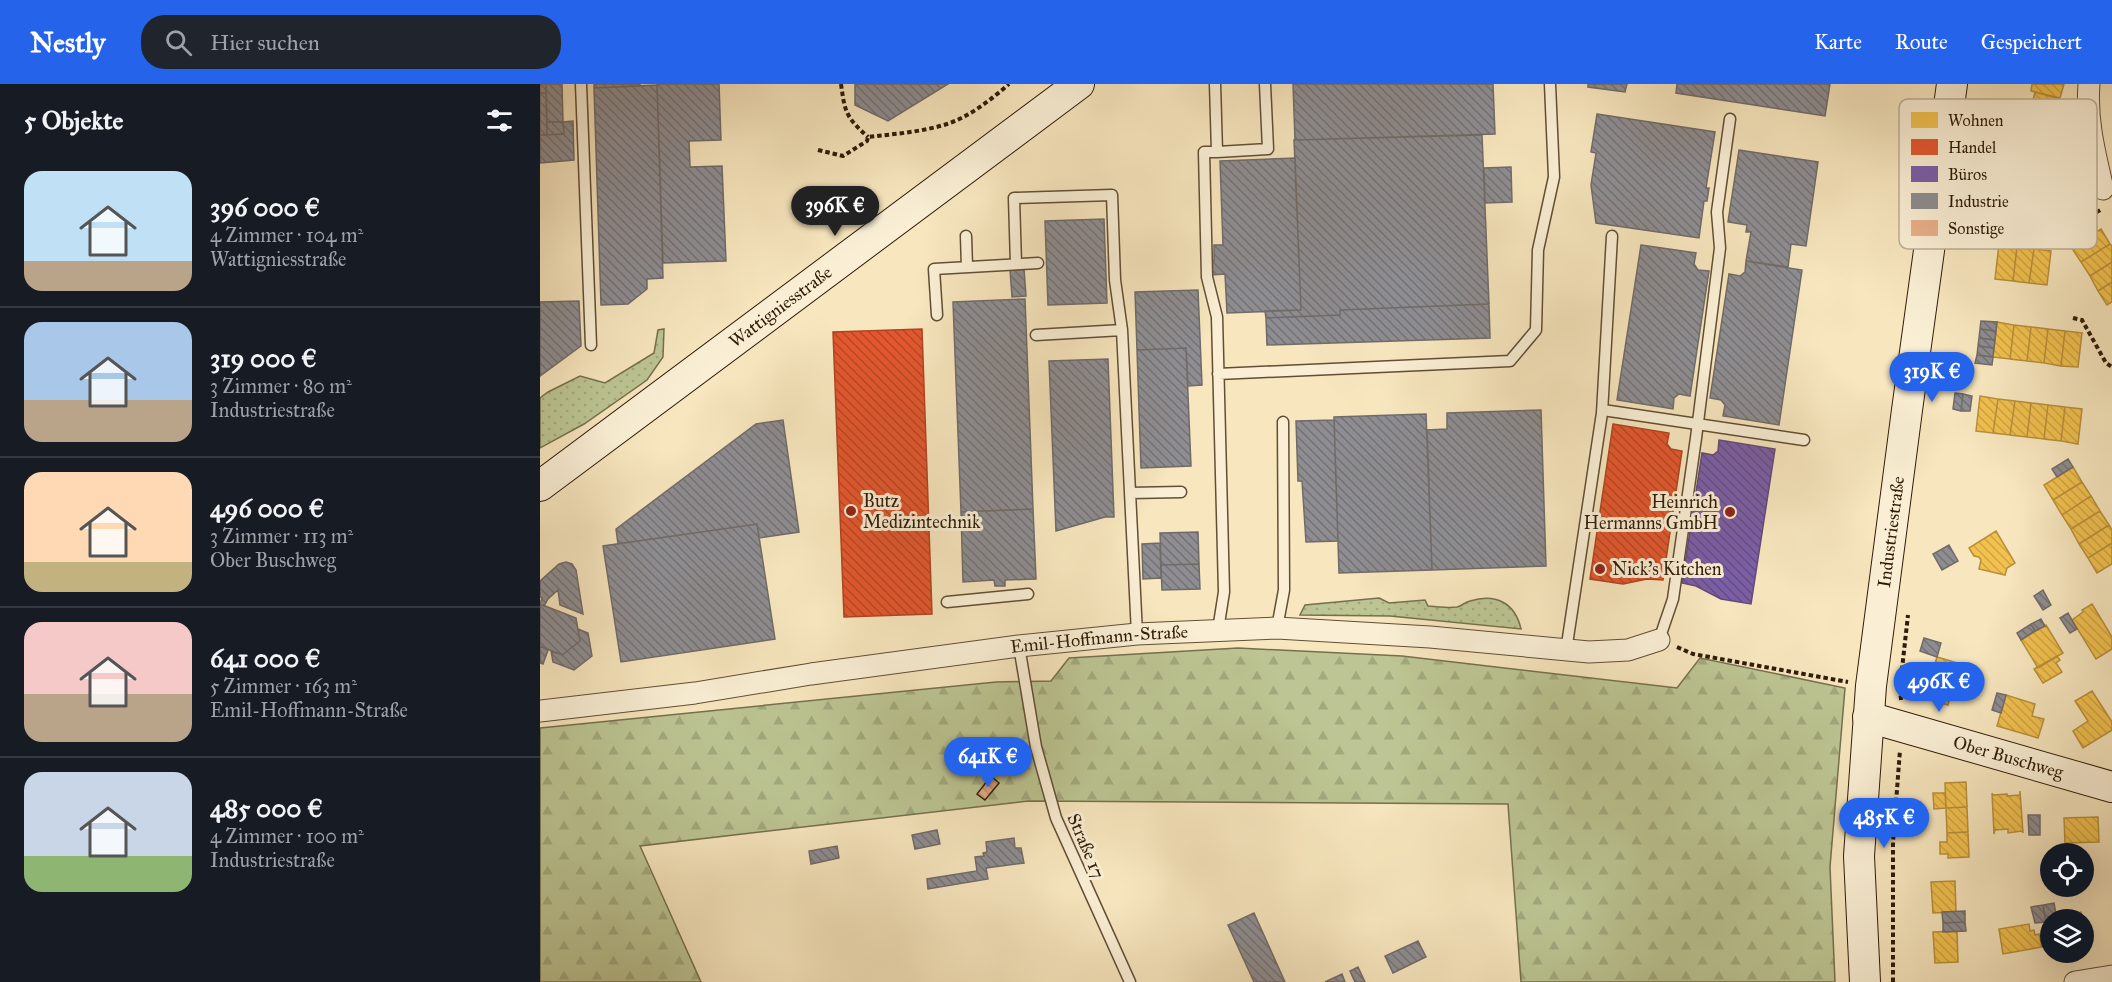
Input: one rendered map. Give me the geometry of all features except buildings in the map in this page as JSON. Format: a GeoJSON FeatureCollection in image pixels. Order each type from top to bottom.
{"type":"FeatureCollection","features":[{"type":"Feature","properties":{"kind":"main road","name":"Wattigniesstraße"},"geometry":{"type":"LineString","coordinates":[[540,486],[1079,84]]}},
{"type":"Feature","properties":{"kind":"main road","name":"Industriestraße"},"geometry":{"type":"LineString","coordinates":[[1950,99],[1952,84]]}},
{"type":"Feature","properties":{"kind":"main road","name":"Industriestraße"},"geometry":{"type":"LineString","coordinates":[[1865,982],[1859,856],[1868,717],[1929,249]]}},
{"type":"Feature","properties":{"kind":"main road","name":"Ober Buschweg"},"geometry":{"type":"LineString","coordinates":[[1868,717],[2112,787]]}},
{"type":"Feature","properties":{"kind":"street"},"geometry":{"type":"LineString","coordinates":[[2088,99],[2090,84]]}},
{"type":"Feature","properties":{"kind":"street"},"geometry":{"type":"LineString","coordinates":[[2097,164],[2104,198]]}},
{"type":"Feature","properties":{"kind":"street","name":"Emil-Hoffmann-Straße"},"geometry":{"type":"LineString","coordinates":[[540,711],[695,693],[811,674],[1019,646],[1137,634],[1277,628],[1430,637],[1566,651],[1628,650],[1659,640]]}},
{"type":"Feature","properties":{"kind":"street"},"geometry":{"type":"LineString","coordinates":[[2075,982],[2112,976]]}},
{"type":"Feature","properties":{"kind":"lane"},"geometry":{"type":"LineString","coordinates":[[581,84],[591,345]]}},
{"type":"Feature","properties":{"kind":"lane"},"geometry":{"type":"LineString","coordinates":[[1215,84],[1217,152]]}},
{"type":"Feature","properties":{"kind":"lane"},"geometry":{"type":"LineString","coordinates":[[1218,630],[1224,592],[1217,317],[1207,277],[1204,152],[1268,149],[1265,84]]}},
{"type":"Feature","properties":{"kind":"lane"},"geometry":{"type":"LineString","coordinates":[[1218,374],[1510,361],[1536,330],[1538,250],[1554,177],[1550,84]]}},
{"type":"Feature","properties":{"kind":"lane"},"geometry":{"type":"LineString","coordinates":[[1659,640],[1673,599],[1698,424],[1720,248],[1717,212],[1730,118]]}},
{"type":"Feature","properties":{"kind":"lane"},"geometry":{"type":"LineString","coordinates":[[1016,264],[1014,198],[1112,195],[1115,280],[1122,330],[1137,634]]}},
{"type":"Feature","properties":{"kind":"lane"},"geometry":{"type":"LineString","coordinates":[[966,236],[967,267]]}},
{"type":"Feature","properties":{"kind":"lane"},"geometry":{"type":"LineString","coordinates":[[1566,651],[1603,410],[1612,236]]}},
{"type":"Feature","properties":{"kind":"lane"},"geometry":{"type":"LineString","coordinates":[[937,315],[934,269],[1038,262]]}},
{"type":"Feature","properties":{"kind":"lane"},"geometry":{"type":"LineString","coordinates":[[1036,335],[1122,330]]}},
{"type":"Feature","properties":{"kind":"lane"},"geometry":{"type":"LineString","coordinates":[[1603,410],[1804,440]]}},
{"type":"Feature","properties":{"kind":"lane"},"geometry":{"type":"LineString","coordinates":[[1277,628],[1284,590],[1283,422]]}},
{"type":"Feature","properties":{"kind":"lane"},"geometry":{"type":"LineString","coordinates":[[1130,493],[1181,492]]}},
{"type":"Feature","properties":{"kind":"lane"},"geometry":{"type":"LineString","coordinates":[[947,602],[1028,594]]}},
{"type":"Feature","properties":{"kind":"lane","name":"Straße 17"},"geometry":{"type":"LineString","coordinates":[[1019,646],[1036,747],[1053,811],[1130,982]]}},
{"type":"Feature","properties":{"kind":"path"},"geometry":{"type":"LineString","coordinates":[[841,84],[845,110],[868,137]]}},
{"type":"Feature","properties":{"kind":"path"},"geometry":{"type":"LineString","coordinates":[[868,137],[947,124],[996,96],[1009,84]]}},
{"type":"Feature","properties":{"kind":"path"},"geometry":{"type":"LineString","coordinates":[[818,150],[843,156],[867,141],[868,137]]}},
{"type":"Feature","properties":{"kind":"path"},"geometry":{"type":"LineString","coordinates":[[2097,203],[2104,198]]}},
{"type":"Feature","properties":{"kind":"path"},"geometry":{"type":"LineString","coordinates":[[2073,318],[2082,320],[2106,363],[2112,367]]}},
{"type":"Feature","properties":{"kind":"path"},"geometry":{"type":"LineString","coordinates":[[1893,982],[1893,842],[1902,728],[1900,687],[1909,604]]}},
{"type":"Feature","properties":{"kind":"path"},"geometry":{"type":"LineString","coordinates":[[1659,640],[1693,654],[1871,686],[1900,687]]}},
{"type":"Feature","properties":{"kind":"green space"},"geometry":{"type":"Polygon","coordinates":[[[664,329],[663,357],[647,380],[584,424],[540,448],[540,398],[580,376],[605,383],[654,353],[658,330],[664,329]]]}},
{"type":"Feature","properties":{"kind":"green space"},"geometry":{"type":"Polygon","coordinates":[[[1379,598],[1389,603],[1425,600],[1428,606],[1446,607],[1457,607],[1479,599],[1496,599],[1503,602],[1514,613],[1521,629],[1390,616],[1300,615],[1305,605],[1379,598]]]}},
{"type":"Feature","properties":{"kind":"green space"},"geometry":{"type":"Polygon","coordinates":[[[1238,648],[1402,656],[1677,688],[1700,658],[1845,688],[1830,867],[1835,982],[1521,982],[1508,804],[1028,801],[640,846],[701,982],[540,982],[540,728],[996,682],[1051,681],[1069,658],[1238,648]]]}},
{"type":"Feature","properties":{"kind":"place","name":"Butz Medizintechnik"},"geometry":{"type":"Point","coordinates":[851,511]}},
{"type":"Feature","properties":{"kind":"place","name":"Heinrich Hermanns GmbH"},"geometry":{"type":"Point","coordinates":[1730,512]}},
{"type":"Feature","properties":{"kind":"place","name":"Nick's Kitchen"},"geometry":{"type":"Point","coordinates":[1600,569]}}]}
